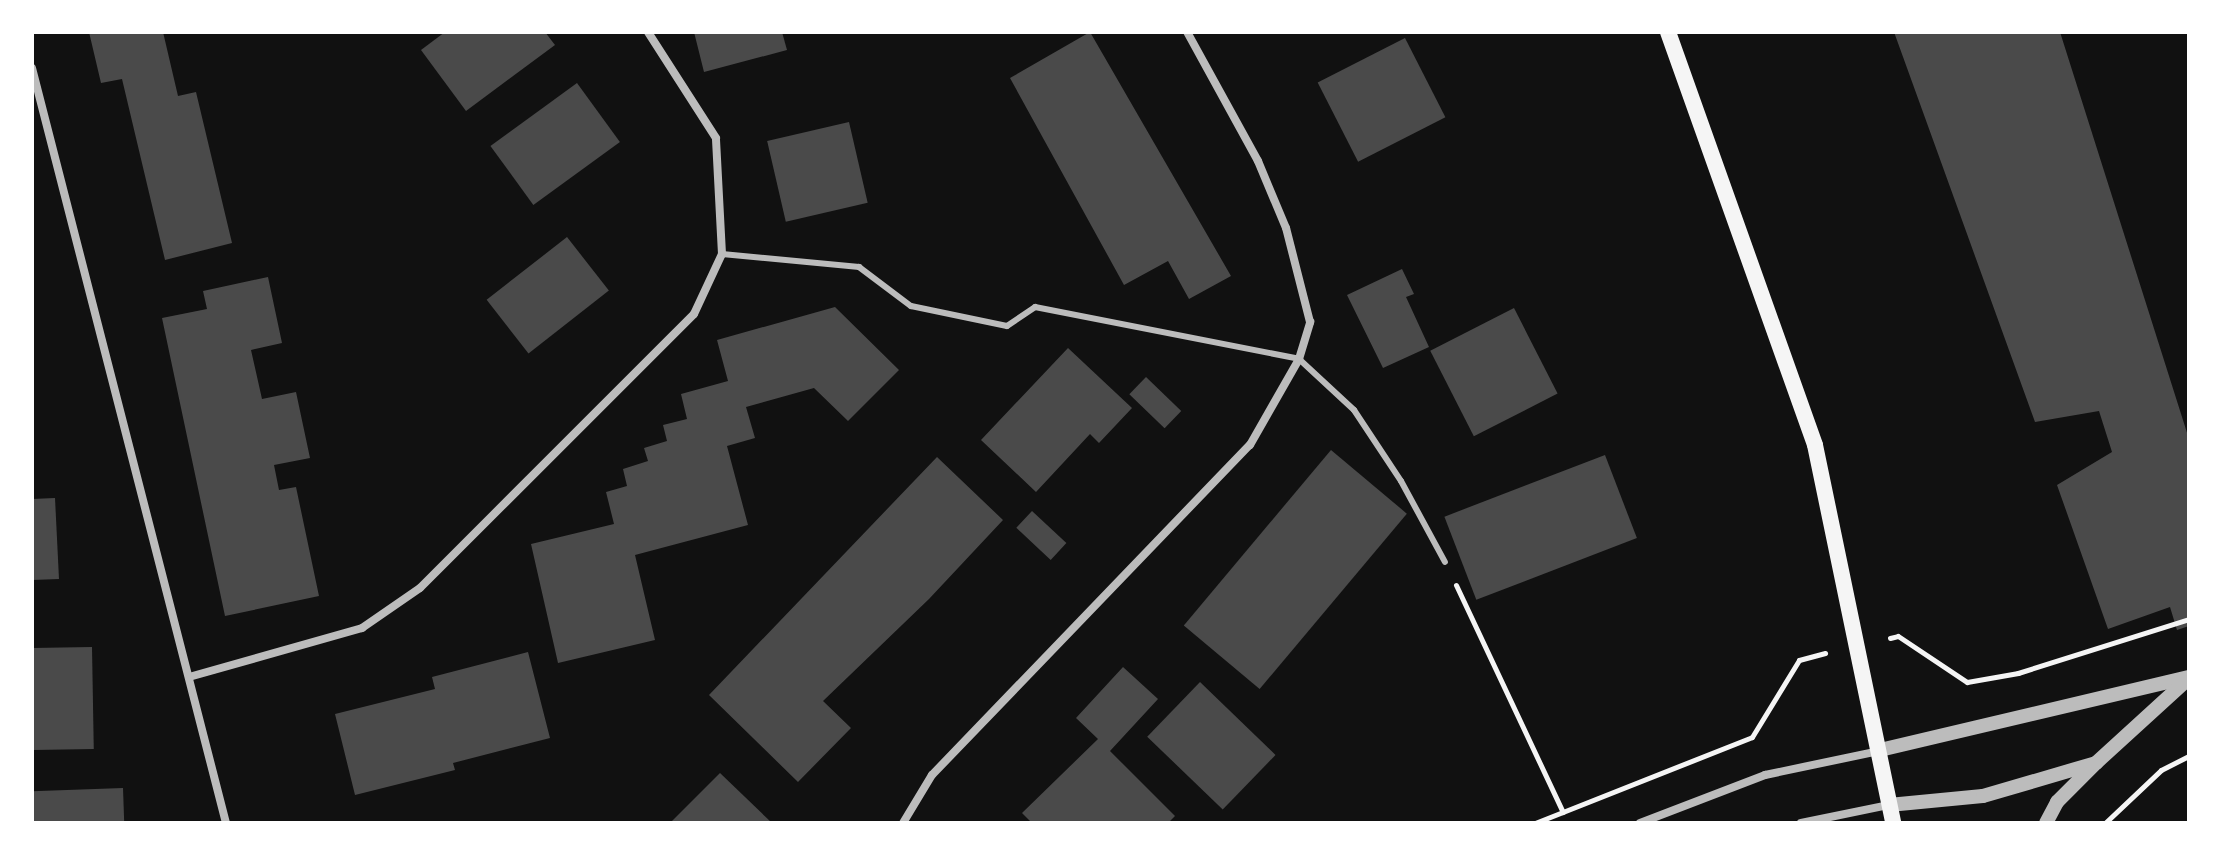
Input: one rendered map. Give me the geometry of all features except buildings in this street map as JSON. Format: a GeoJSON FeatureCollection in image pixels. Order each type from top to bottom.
{"type":"FeatureCollection","features":[{"type":"Feature","properties":{"kind":"main road"},"geometry":{"type":"LineString","coordinates":[[1668,32],[1815,445],[1893,823]]}},
{"type":"Feature","properties":{"kind":"street"},"geometry":{"type":"LineString","coordinates":[[189,677],[362,628],[420,588],[694,314],[722,254],[716,138],[648,32]]}},
{"type":"Feature","properties":{"kind":"street"},"geometry":{"type":"LineString","coordinates":[[903,823],[932,775],[1250,445],[1299,359],[1310,322],[1286,228],[1258,161],[1187,32]]}},
{"type":"Feature","properties":{"kind":"street"},"geometry":{"type":"LineString","coordinates":[[32,68],[226,823]]}},
{"type":"Feature","properties":{"kind":"street"},"geometry":{"type":"LineString","coordinates":[[1640,823],[1765,775],[2189,678]]}},
{"type":"Feature","properties":{"kind":"street"},"geometry":{"type":"LineString","coordinates":[[2046,823],[2057,802],[2189,678]]}},
{"type":"Feature","properties":{"kind":"street"},"geometry":{"type":"LineString","coordinates":[[1801,823],[1889,805],[1983,796],[2096,763]]}},
{"type":"Feature","properties":{"kind":"lane"},"geometry":{"type":"LineString","coordinates":[[722,254],[859,267],[911,306],[1007,326],[1035,307],[1299,359],[1354,410],[1401,481],[1445,562]]}},
{"type":"Feature","properties":{"kind":"path"},"geometry":{"type":"LineString","coordinates":[[1445,562],[1563,812]]}},
{"type":"Feature","properties":{"kind":"path"},"geometry":{"type":"LineString","coordinates":[[1967,682],[2018,673],[2189,619]]}},
{"type":"Feature","properties":{"kind":"path"},"geometry":{"type":"LineString","coordinates":[[1535,823],[1752,737]]}},
{"type":"Feature","properties":{"kind":"path"},"geometry":{"type":"LineString","coordinates":[[2105,823],[2161,770],[2189,756]]}}]}
